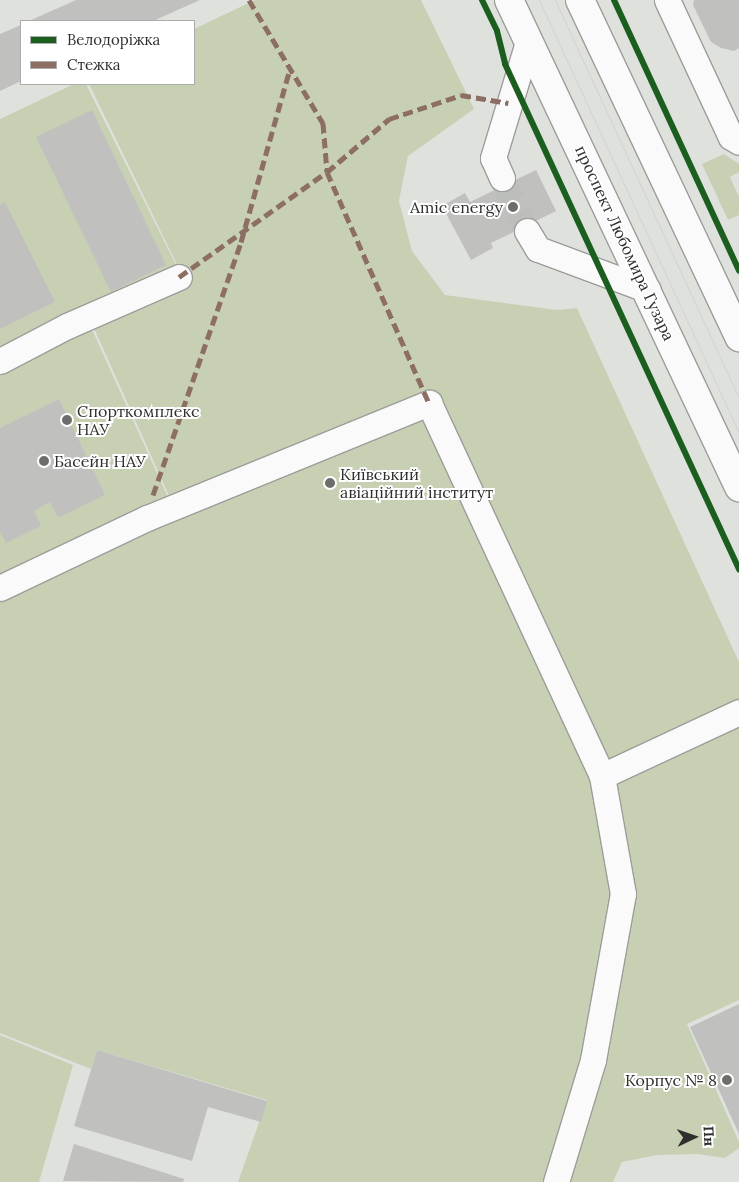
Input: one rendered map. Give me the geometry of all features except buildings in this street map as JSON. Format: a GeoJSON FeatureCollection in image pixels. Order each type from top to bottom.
{"type":"FeatureCollection","features":[{"type":"Feature","properties":{"kind":"main road","name":"проспект Любомира Гузара"},"geometry":{"type":"LineString","coordinates":[[508,0],[648,290],[739,487]]}},
{"type":"Feature","properties":{"kind":"main road"},"geometry":{"type":"LineString","coordinates":[[580,0],[739,336]]}},
{"type":"Feature","properties":{"kind":"lane"},"geometry":{"type":"LineString","coordinates":[[668,0],[730,137],[739,142]]}},
{"type":"Feature","properties":{"kind":"lane"},"geometry":{"type":"LineString","coordinates":[[502,178],[492,158],[528,42]]}},
{"type":"Feature","properties":{"kind":"lane"},"geometry":{"type":"LineString","coordinates":[[527,231],[538,249],[648,290]]}},
{"type":"Feature","properties":{"kind":"lane"},"geometry":{"type":"LineString","coordinates":[[0,361],[67,326],[179,277]]}},
{"type":"Feature","properties":{"kind":"lane"},"geometry":{"type":"LineString","coordinates":[[0,588],[147,518],[429,403],[602,776],[623,894],[593,1060],[556,1182]]}},
{"type":"Feature","properties":{"kind":"lane"},"geometry":{"type":"LineString","coordinates":[[602,776],[739,712]]}},
{"type":"Feature","properties":{"kind":"green space","name":"Київський авіаційний інститут"},"geometry":{"type":"Polygon","coordinates":[[[255,0],[421,0],[474,109],[408,156],[399,201],[412,251],[445,295],[557,310],[577,308],[739,662],[739,1000],[687,1024],[739,1142],[739,1148],[725,1158],[697,1154],[657,1155],[622,1162],[613,1182],[238,1182],[267,1100],[97,1050],[91,1069],[0,1033],[0,602],[178,516],[93,326],[186,283],[89,85],[195,85],[195,29],[255,0]]]}},
{"type":"Feature","properties":{"kind":"green space","name":"Спорткомплекс НАУ"},"geometry":{"type":"Polygon","coordinates":[[[72,85],[86,85],[184,281],[90,325],[176,515],[0,599],[0,119],[72,85]]]}},
{"type":"Feature","properties":{"kind":"green space"},"geometry":{"type":"Polygon","coordinates":[[[724,154],[739,164],[739,172],[730,177],[739,197],[739,215],[728,220],[702,164],[724,154]]]}},
{"type":"Feature","properties":{"kind":"green space"},"geometry":{"type":"Polygon","coordinates":[[[0,1035],[73,1065],[39,1182],[0,1182],[0,1035]]]}},
{"type":"Feature","properties":{"kind":"tunnel"},"geometry":{"type":"LineString","coordinates":[[502,178],[527,231]]}},
{"type":"Feature","properties":{"kind":"tram line"},"geometry":{"type":"LineString","coordinates":[[539,0],[739,432]]}},
{"type":"Feature","properties":{"kind":"tram line"},"geometry":{"type":"LineString","coordinates":[[555,0],[739,399]]}},
{"type":"Feature","properties":{"kind":"marked path"},"geometry":{"type":"LineString","coordinates":[[249,0],[323,123],[327,172],[429,403]]}},
{"type":"Feature","properties":{"kind":"marked path"},"geometry":{"type":"LineString","coordinates":[[153,495],[241,242],[290,69]]}},
{"type":"Feature","properties":{"kind":"marked path"},"geometry":{"type":"LineString","coordinates":[[179,277],[327,172],[389,119],[461,95],[508,103]]}},
{"type":"Feature","properties":{"kind":"cycle path"},"geometry":{"type":"LineString","coordinates":[[482,0],[497,31],[505,64],[739,569]]}},
{"type":"Feature","properties":{"kind":"cycle path"},"geometry":{"type":"LineString","coordinates":[[614,0],[739,270]]}},
{"type":"Feature","properties":{"kind":"place","name":"Amic energy"},"geometry":{"type":"Point","coordinates":[513,207]}},
{"type":"Feature","properties":{"kind":"place","name":"Спорткомплекс НАУ"},"geometry":{"type":"Point","coordinates":[67,420]}},
{"type":"Feature","properties":{"kind":"place","name":"Басейн НАУ"},"geometry":{"type":"Point","coordinates":[44,461]}},
{"type":"Feature","properties":{"kind":"place","name":"Київський авіаційний інститут"},"geometry":{"type":"Point","coordinates":[330,483]}},
{"type":"Feature","properties":{"kind":"place","name":"Корпус № 8"},"geometry":{"type":"Point","coordinates":[727,1080]}}]}
